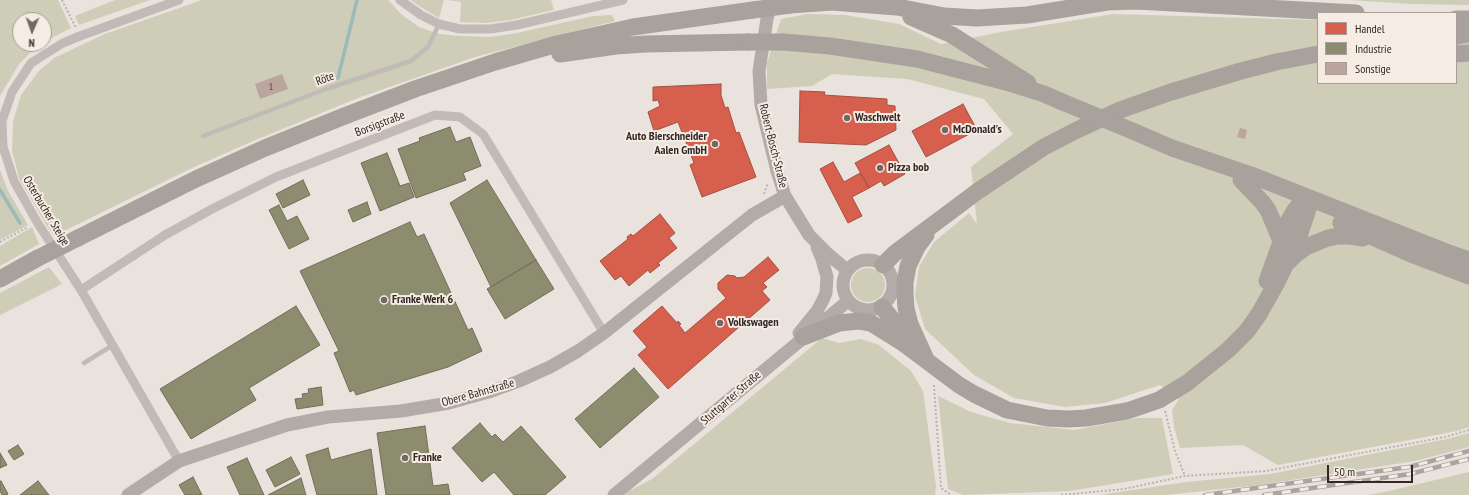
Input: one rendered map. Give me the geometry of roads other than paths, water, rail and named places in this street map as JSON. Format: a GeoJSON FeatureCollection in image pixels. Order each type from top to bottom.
{"type":"FeatureCollection","features":[{"type":"Feature","properties":{"kind":"highway"},"geometry":{"type":"LineString","coordinates":[[0,280],[38,258],[196,179],[265,148],[400,94],[495,62],[557,44],[618,30],[671,21],[790,5],[832,2],[897,7],[944,16],[977,18],[1027,15],[1107,2],[1136,1],[1338,12]]}},
{"type":"Feature","properties":{"kind":"highway"},"geometry":{"type":"LineString","coordinates":[[870,5],[901,13],[952,35],[1044,94]]}},
{"type":"Feature","properties":{"kind":"highway"},"geometry":{"type":"LineString","coordinates":[[1457,18],[1469,19]]}},
{"type":"Feature","properties":{"kind":"highway"},"geometry":{"type":"LineString","coordinates":[[1457,36],[1469,34]]}},
{"type":"Feature","properties":{"kind":"highway"},"geometry":{"type":"LineString","coordinates":[[473,70],[576,51],[645,44],[783,42],[830,46],[917,59],[1006,82],[1044,94],[1172,148],[1241,180],[1469,260]]}},
{"type":"Feature","properties":{"kind":"highway"},"geometry":{"type":"LineString","coordinates":[[1457,54],[1469,53]]}},
{"type":"Feature","properties":{"kind":"highway"},"geometry":{"type":"LineString","coordinates":[[883,265],[895,253],[948,212],[1044,147],[1084,127],[1149,99],[1241,71],[1276,62],[1317,54]]}},
{"type":"Feature","properties":{"kind":"highway"},"geometry":{"type":"LineString","coordinates":[[1276,62],[1317,58]]}},
{"type":"Feature","properties":{"kind":"highway"},"geometry":{"type":"LineString","coordinates":[[1172,148],[1251,175],[1411,254]]}},
{"type":"Feature","properties":{"kind":"highway"},"geometry":{"type":"LineString","coordinates":[[1241,180],[1268,210],[1281,242]]}},
{"type":"Feature","properties":{"kind":"highway"},"geometry":{"type":"LineString","coordinates":[[1214,361],[1228,345],[1250,313],[1267,279],[1289,220],[1305,202]]}},
{"type":"Feature","properties":{"kind":"highway"},"geometry":{"type":"LineString","coordinates":[[803,337],[839,323],[859,321],[871,323],[926,359],[959,385],[1007,410],[1047,418],[1086,418],[1127,411],[1159,400],[1187,383],[1237,341],[1251,325],[1285,266],[1299,236],[1305,202]]}},
{"type":"Feature","properties":{"kind":"highway"},"geometry":{"type":"LineString","coordinates":[[926,359],[910,324],[906,305],[905,282],[908,266],[917,247],[948,212]]}},
{"type":"Feature","properties":{"kind":"highway"},"geometry":{"type":"LineString","coordinates":[[1285,266],[1294,255],[1306,247],[1328,238],[1350,236],[1411,254],[1469,276]]}},
{"type":"Feature","properties":{"kind":"highway"},"geometry":{"type":"LineString","coordinates":[[882,307],[926,359]]}},
{"type":"Feature","properties":{"kind":"street","name":"Osterbucher Steige"},"geometry":{"type":"LineString","coordinates":[[178,0],[63,43],[32,63],[12,92],[1,120],[3,146],[14,181],[37,222],[82,290],[179,461]]}},
{"type":"Feature","properties":{"kind":"street"},"geometry":{"type":"LineString","coordinates":[[400,0],[420,15],[439,24],[460,29],[490,30],[517,26],[623,0]]}},
{"type":"Feature","properties":{"kind":"street","name":"Robert-Bosch-Straße"},"geometry":{"type":"LineString","coordinates":[[772,0],[767,19],[759,71],[762,105],[777,171],[786,196],[798,218],[813,240],[847,270]]}},
{"type":"Feature","properties":{"kind":"street","name":"Borsigstraße"},"geometry":{"type":"LineString","coordinates":[[82,290],[165,235],[212,209],[276,177],[435,115],[460,117],[483,134],[604,333]]}},
{"type":"Feature","properties":{"kind":"street","name":"Obere Bahnstraße"},"geometry":{"type":"LineString","coordinates":[[128,495],[179,461],[287,425],[328,417],[402,411],[449,403],[492,391],[550,367],[578,351],[604,333],[752,215],[786,196]]}},
{"type":"Feature","properties":{"kind":"street"},"geometry":{"type":"LineString","coordinates":[[779,356],[817,311],[826,293],[826,269],[813,240]]}},
{"type":"Feature","properties":{"kind":"street"},"geometry":{"type":"LineString","coordinates":[[864,260],[876,261],[883,265],[891,274],[893,286],[890,298],[882,307],[864,310],[848,301],[842,286],[844,275],[847,270],[853,265],[864,260]]}},
{"type":"Feature","properties":{"kind":"street","name":"Stuttgarter Straße"},"geometry":{"type":"LineString","coordinates":[[614,495],[677,444],[779,356],[848,301]]}},
{"type":"Feature","properties":{"kind":"lane","name":"Röte"},"geometry":{"type":"LineString","coordinates":[[203,136],[333,87],[411,61],[428,47],[439,24]]}},
{"type":"Feature","properties":{"kind":"lane"},"geometry":{"type":"LineString","coordinates":[[84,363],[113,345]]}},
{"type":"Feature","properties":{"kind":"waterway"},"geometry":{"type":"LineString","coordinates":[[338,78],[357,0]]}},
{"type":"Feature","properties":{"kind":"waterway"},"geometry":{"type":"LineString","coordinates":[[0,190],[20,223]]}},
{"type":"Feature","properties":{"kind":"railway"},"geometry":{"type":"LineString","coordinates":[[1205,495],[1409,467],[1469,451]]}},
{"type":"Feature","properties":{"kind":"railway"},"geometry":{"type":"LineString","coordinates":[[1264,495],[1410,474],[1469,459]]}},
{"type":"Feature","properties":{"kind":"place","name":"Waschwelt"},"geometry":{"type":"Point","coordinates":[847,118]}},
{"type":"Feature","properties":{"kind":"place","name":"McDonald's"},"geometry":{"type":"Point","coordinates":[945,130]}},
{"type":"Feature","properties":{"kind":"place","name":"Auto Bierschneider Aalen GmbH"},"geometry":{"type":"Point","coordinates":[715,144]}},
{"type":"Feature","properties":{"kind":"place","name":"Pizza bob"},"geometry":{"type":"Point","coordinates":[880,168]}},
{"type":"Feature","properties":{"kind":"place","name":"Franke Werk 6"},"geometry":{"type":"Point","coordinates":[384,300]}},
{"type":"Feature","properties":{"kind":"place","name":"Volkswagen"},"geometry":{"type":"Point","coordinates":[720,323]}},
{"type":"Feature","properties":{"kind":"place","name":"Franke"},"geometry":{"type":"Point","coordinates":[405,458]}}]}
